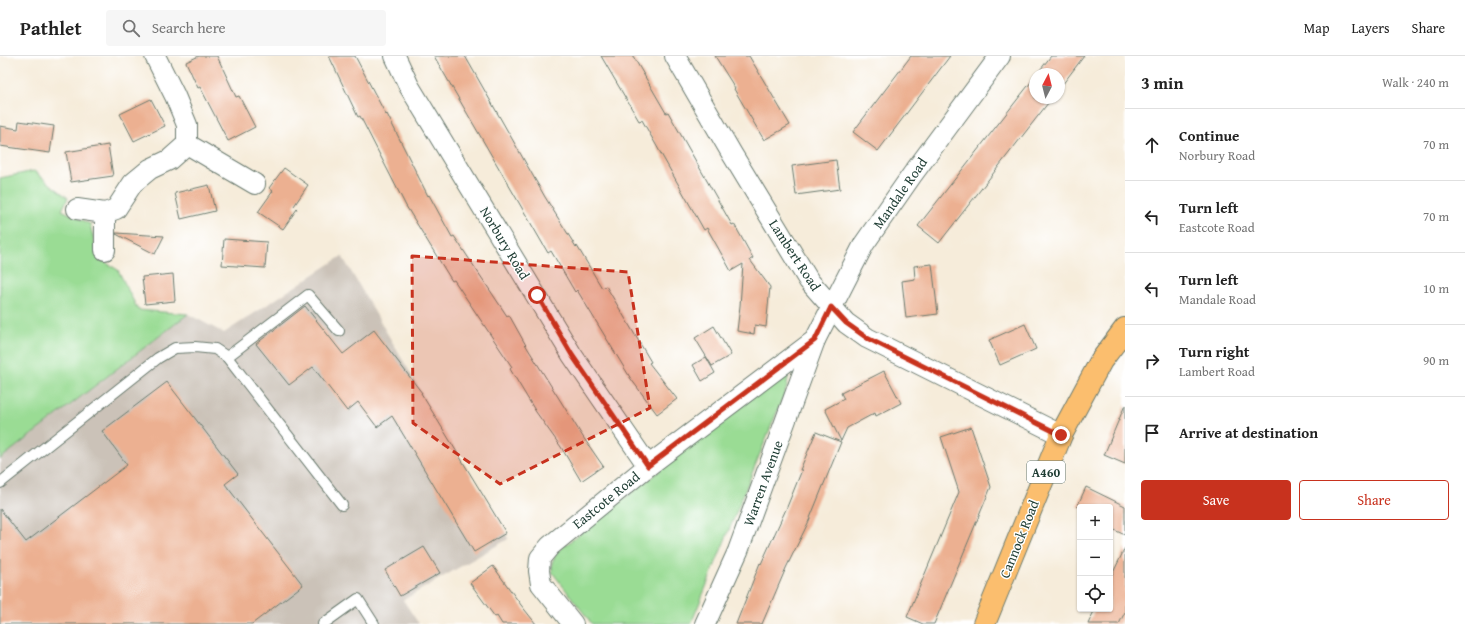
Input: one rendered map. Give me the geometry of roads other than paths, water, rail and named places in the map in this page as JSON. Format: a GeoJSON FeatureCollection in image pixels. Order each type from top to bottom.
{"type":"FeatureCollection","features":[{"type":"Feature","properties":{"kind":"highway","name":"Cannock Road"},"geometry":{"type":"LineString","coordinates":[[984,624],[1061,435],[1102,360],[1125,330]]}},
{"type":"Feature","properties":{"kind":"street"},"geometry":{"type":"LineString","coordinates":[[77,209],[105,213],[116,209],[133,183],[150,169],[169,160],[187,144],[187,125],[175,96],[155,56]]}},
{"type":"Feature","properties":{"kind":"street","name":"Norbury Road"},"geometry":{"type":"LineString","coordinates":[[396,56],[409,86],[572,355],[648,466]]}},
{"type":"Feature","properties":{"kind":"street","name":"Lambert Road"},"geometry":{"type":"LineString","coordinates":[[675,56],[809,281],[846,323],[867,338],[1061,435]]}},
{"type":"Feature","properties":{"kind":"street","name":"Mandale Road"},"geometry":{"type":"LineString","coordinates":[[815,340],[864,244],[912,175],[1000,56]]}},
{"type":"Feature","properties":{"kind":"street"},"geometry":{"type":"LineString","coordinates":[[187,144],[255,184]]}},
{"type":"Feature","properties":{"kind":"street"},"geometry":{"type":"LineString","coordinates":[[105,213],[105,250]]}},
{"type":"Feature","properties":{"kind":"street","name":"Eastcote Road"},"geometry":{"type":"LineString","coordinates":[[573,624],[542,584],[539,571],[540,558],[550,546],[648,466],[815,340]]}},
{"type":"Feature","properties":{"kind":"street","name":"Warren Avenue"},"geometry":{"type":"LineString","coordinates":[[705,624],[738,551],[815,340]]}},
{"type":"Feature","properties":{"kind":"lane"},"geometry":{"type":"LineString","coordinates":[[227,358],[308,295],[339,331]]}},
{"type":"Feature","properties":{"kind":"lane"},"geometry":{"type":"LineString","coordinates":[[0,483],[158,358],[175,348],[195,346],[215,349],[227,358],[342,505]]}},
{"type":"Feature","properties":{"kind":"lane"},"geometry":{"type":"LineString","coordinates":[[323,624],[358,599],[374,624]]}}]}
